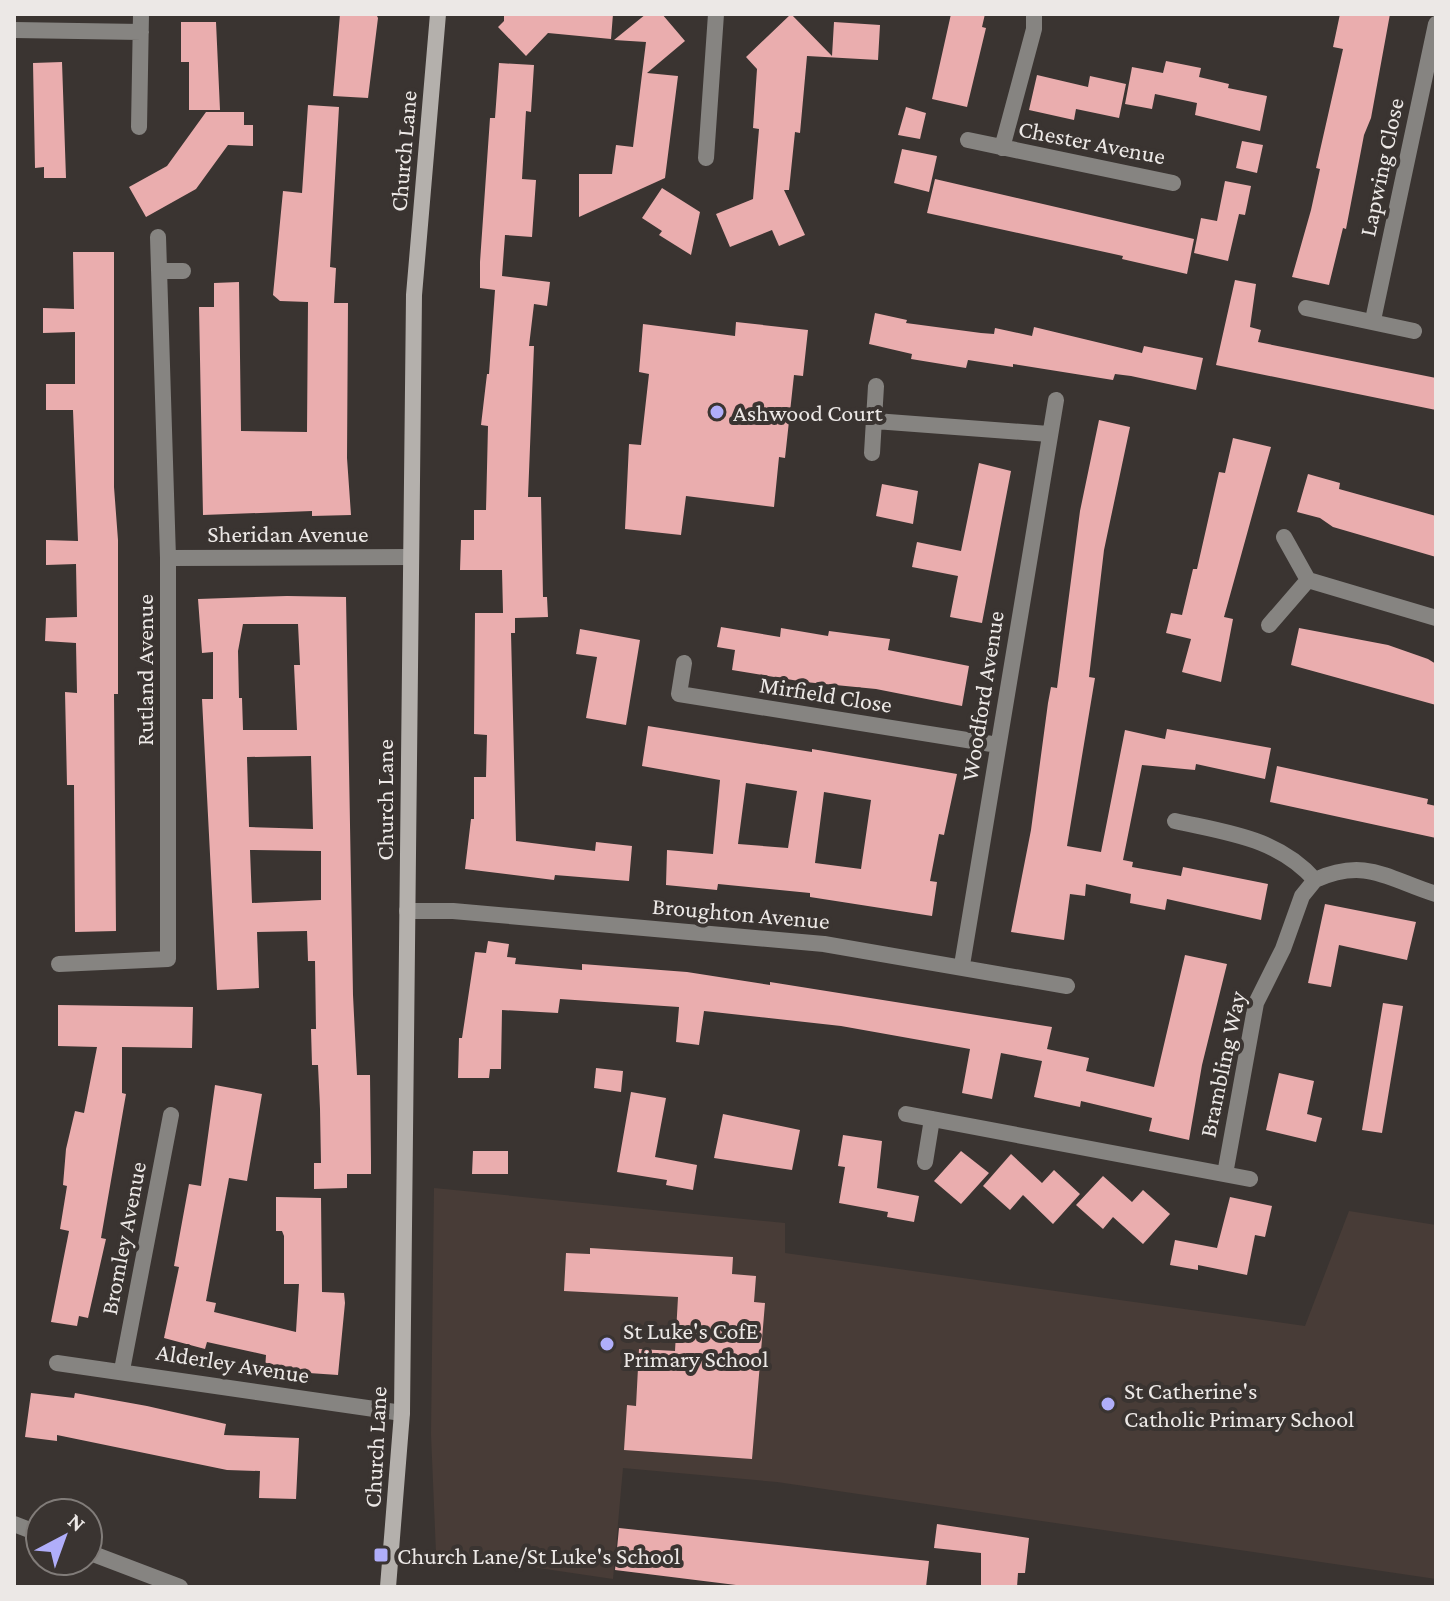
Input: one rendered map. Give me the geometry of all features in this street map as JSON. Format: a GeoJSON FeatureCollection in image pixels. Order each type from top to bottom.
{"type":"FeatureCollection","features":[{"type":"Feature","properties":{"kind":"main road","name":"Church Lane"},"geometry":{"type":"LineString","coordinates":[[388,1587],[402,1413],[414,295],[438,14]]}},
{"type":"Feature","properties":{"kind":"street"},"geometry":{"type":"LineString","coordinates":[[139,127],[141,14]]}},
{"type":"Feature","properties":{"kind":"street"},"geometry":{"type":"LineString","coordinates":[[706,158],[716,14]]}},
{"type":"Feature","properties":{"kind":"street","name":"Chester Avenue"},"geometry":{"type":"LineString","coordinates":[[1002,148],[1034,29],[1034,14]]}},
{"type":"Feature","properties":{"kind":"street","name":"Lapwing Close"},"geometry":{"type":"LineString","coordinates":[[1373,320],[1436,24]]}},
{"type":"Feature","properties":{"kind":"street"},"geometry":{"type":"LineString","coordinates":[[14,30],[141,32]]}},
{"type":"Feature","properties":{"kind":"street","name":"Chester Avenue"},"geometry":{"type":"LineString","coordinates":[[968,140],[1173,183]]}},
{"type":"Feature","properties":{"kind":"street","name":"Rutland Avenue"},"geometry":{"type":"LineString","coordinates":[[59,964],[168,959],[168,558],[158,237]]}},
{"type":"Feature","properties":{"kind":"street"},"geometry":{"type":"LineString","coordinates":[[159,271],[183,271]]}},
{"type":"Feature","properties":{"kind":"street"},"geometry":{"type":"LineString","coordinates":[[1306,308],[1414,331]]}},
{"type":"Feature","properties":{"kind":"street"},"geometry":{"type":"LineString","coordinates":[[872,453],[876,386]]}},
{"type":"Feature","properties":{"kind":"street","name":"Woodford Avenue"},"geometry":{"type":"LineString","coordinates":[[962,965],[1056,400]]}},
{"type":"Feature","properties":{"kind":"street"},"geometry":{"type":"LineString","coordinates":[[875,421],[1049,434]]}},
{"type":"Feature","properties":{"kind":"street"},"geometry":{"type":"LineString","coordinates":[[1284,537],[1308,580],[1436,618]]}},
{"type":"Feature","properties":{"kind":"street","name":"Sheridan Avenue"},"geometry":{"type":"LineString","coordinates":[[168,558],[409,557]]}},
{"type":"Feature","properties":{"kind":"street"},"geometry":{"type":"LineString","coordinates":[[1269,625],[1308,580]]}},
{"type":"Feature","properties":{"kind":"street","name":"Mirfield Close"},"geometry":{"type":"LineString","coordinates":[[684,663],[679,694],[998,745]]}},
{"type":"Feature","properties":{"kind":"street"},"geometry":{"type":"LineString","coordinates":[[1175,821],[1264,841],[1298,861],[1315,880],[1354,868],[1377,870],[1436,894]]}},
{"type":"Feature","properties":{"kind":"street","name":"Brambling Way"},"geometry":{"type":"LineString","coordinates":[[1225,1174],[1256,1003],[1283,949],[1302,896],[1315,880]]}},
{"type":"Feature","properties":{"kind":"street","name":"Broughton Avenue"},"geometry":{"type":"LineString","coordinates":[[407,911],[453,911],[824,944],[962,965],[1067,986]]}},
{"type":"Feature","properties":{"kind":"street","name":"Brambling Way"},"geometry":{"type":"LineString","coordinates":[[906,1114],[1250,1179]]}},
{"type":"Feature","properties":{"kind":"street","name":"Bromley Avenue"},"geometry":{"type":"LineString","coordinates":[[122,1370],[171,1115]]}},
{"type":"Feature","properties":{"kind":"street"},"geometry":{"type":"LineString","coordinates":[[925,1162],[932,1119]]}},
{"type":"Feature","properties":{"kind":"street","name":"Alderley Avenue"},"geometry":{"type":"LineString","coordinates":[[57,1363],[402,1413]]}},
{"type":"Feature","properties":{"kind":"street"},"geometry":{"type":"LineString","coordinates":[[104,1558],[180,1587]]}},
{"type":"Feature","properties":{"kind":"shaded area"},"geometry":{"type":"Polygon","coordinates":[[[434,1188],[785,1223],[785,1253],[1305,1326],[1349,1211],[1436,1225],[1436,1579],[777,1482],[623,1468],[613,1579],[436,1553],[431,1434],[434,1188]]]}},
{"type":"Feature","properties":{"kind":"building"},"geometry":{"type":"Polygon","coordinates":[[[340,14],[376,14],[378,18],[368,98],[333,96],[340,14]]]}},
{"type":"Feature","properties":{"kind":"building"},"geometry":{"type":"Polygon","coordinates":[[[504,14],[613,14],[611,39],[548,33],[526,56],[498,27],[504,21],[504,14]]]}},
{"type":"Feature","properties":{"kind":"building"},"geometry":{"type":"Polygon","coordinates":[[[646,14],[662,14],[685,41],[647,73],[678,76],[665,178],[579,217],[579,174],[612,174],[616,145],[633,147],[646,42],[614,40],[646,14]]]}},
{"type":"Feature","properties":{"kind":"building"},"geometry":{"type":"Polygon","coordinates":[[[791,14],[832,56],[834,22],[880,25],[878,60],[807,56],[800,133],[795,132],[789,190],[784,190],[805,235],[779,246],[772,230],[730,247],[716,214],[753,199],[759,129],[753,128],[757,69],[746,57],[791,14]]]}},
{"type":"Feature","properties":{"kind":"building"},"geometry":{"type":"Polygon","coordinates":[[[951,14],[985,14],[982,27],[986,28],[967,107],[932,99],[951,14]]]}},
{"type":"Feature","properties":{"kind":"building"},"geometry":{"type":"Polygon","coordinates":[[[1340,14],[1390,14],[1371,118],[1364,135],[1346,229],[1343,228],[1329,285],[1292,277],[1311,210],[1320,169],[1316,168],[1343,49],[1333,47],[1340,14]]]}},
{"type":"Feature","properties":{"kind":"building"},"geometry":{"type":"Polygon","coordinates":[[[181,22],[216,22],[220,110],[189,110],[189,62],[181,62],[181,22]]]}},
{"type":"Feature","properties":{"kind":"building"},"geometry":{"type":"Polygon","coordinates":[[[1166,61],[1201,68],[1199,77],[1229,84],[1228,88],[1267,96],[1260,131],[1195,115],[1197,103],[1155,94],[1152,109],[1125,104],[1132,67],[1163,73],[1166,61]]]}},
{"type":"Feature","properties":{"kind":"building"},"geometry":{"type":"Polygon","coordinates":[[[62,62],[66,178],[44,178],[44,167],[35,168],[33,63],[62,62]]]}},
{"type":"Feature","properties":{"kind":"building"},"geometry":{"type":"Polygon","coordinates":[[[499,63],[534,65],[531,112],[526,111],[522,179],[536,180],[532,237],[505,235],[502,276],[550,282],[547,306],[534,304],[529,346],[534,346],[528,497],[541,497],[543,597],[547,597],[548,617],[515,618],[515,633],[511,633],[516,841],[595,851],[596,842],[632,846],[629,881],[555,875],[554,880],[465,869],[471,819],[474,819],[474,777],[486,777],[487,735],[474,734],[475,613],[503,613],[502,570],[460,570],[461,540],[474,540],[474,510],[486,510],[488,426],[481,425],[489,374],[495,290],[480,288],[480,262],[490,118],[495,118],[499,63]]]}},
{"type":"Feature","properties":{"kind":"building"},"geometry":{"type":"Polygon","coordinates":[[[1037,75],[1088,87],[1090,76],[1126,84],[1119,118],[1076,109],[1074,120],[1029,110],[1037,75]]]}},
{"type":"Feature","properties":{"kind":"building"},"geometry":{"type":"Polygon","coordinates":[[[308,105],[339,107],[330,267],[336,268],[334,303],[348,303],[347,458],[351,515],[312,516],[312,511],[203,515],[199,307],[214,307],[214,283],[239,282],[241,431],[307,432],[308,302],[280,301],[273,295],[283,191],[302,193],[308,105]]]}},
{"type":"Feature","properties":{"kind":"building"},"geometry":{"type":"Polygon","coordinates":[[[906,107],[926,113],[920,139],[898,135],[906,107]]]}},
{"type":"Feature","properties":{"kind":"building"},"geometry":{"type":"Polygon","coordinates":[[[206,112],[244,112],[244,125],[253,125],[253,146],[228,145],[196,189],[146,217],[129,187],[167,166],[206,112]]]}},
{"type":"Feature","properties":{"kind":"building"},"geometry":{"type":"Polygon","coordinates":[[[1242,141],[1263,145],[1257,173],[1236,168],[1242,141]]]}},
{"type":"Feature","properties":{"kind":"building"},"geometry":{"type":"Polygon","coordinates":[[[902,149],[937,156],[929,192],[894,183],[902,149]]]}},
{"type":"Feature","properties":{"kind":"building"},"geometry":{"type":"Polygon","coordinates":[[[935,179],[1194,239],[1187,274],[1122,259],[1123,256],[927,213],[935,179]]]}},
{"type":"Feature","properties":{"kind":"building"},"geometry":{"type":"Polygon","coordinates":[[[1225,181],[1251,186],[1245,215],[1239,214],[1228,261],[1194,253],[1201,218],[1217,221],[1225,181]]]}},
{"type":"Feature","properties":{"kind":"building"},"geometry":{"type":"Polygon","coordinates":[[[662,188],[700,212],[691,255],[659,235],[662,231],[642,218],[662,188]]]}},
{"type":"Feature","properties":{"kind":"building"},"geometry":{"type":"Polygon","coordinates":[[[73,252],[114,252],[114,487],[118,540],[118,694],[114,694],[116,931],[75,932],[74,785],[67,785],[65,692],[77,693],[76,643],[45,641],[46,618],[77,617],[76,564],[46,565],[46,540],[78,541],[73,410],[46,410],[46,384],[75,384],[75,332],[43,333],[43,308],[74,309],[73,252]]]}},
{"type":"Feature","properties":{"kind":"building"},"geometry":{"type":"Polygon","coordinates":[[[1235,280],[1256,284],[1250,327],[1261,330],[1258,342],[1436,378],[1436,410],[1216,365],[1235,280]]]}},
{"type":"Feature","properties":{"kind":"building"},"geometry":{"type":"Polygon","coordinates":[[[875,313],[907,320],[906,323],[981,333],[994,334],[995,328],[1032,336],[1034,327],[1142,353],[1144,346],[1203,358],[1196,390],[1131,376],[1115,374],[1113,380],[1013,364],[1013,367],[968,360],[966,368],[911,359],[912,354],[869,344],[875,313]]]}},
{"type":"Feature","properties":{"kind":"building","name":"Ashwood Court"},"geometry":{"type":"Polygon","coordinates":[[[736,322],[808,330],[803,376],[794,375],[785,458],[779,457],[774,507],[686,496],[681,535],[625,529],[629,444],[641,445],[649,374],[639,372],[643,324],[735,336],[736,322]]]}},
{"type":"Feature","properties":{"kind":"building"},"geometry":{"type":"Polygon","coordinates":[[[1099,420],[1130,427],[1104,550],[1089,677],[1095,678],[1067,846],[1101,852],[1125,730],[1165,739],[1167,729],[1271,748],[1265,779],[1196,764],[1195,770],[1142,765],[1123,860],[1133,862],[1132,867],[1181,876],[1183,867],[1268,884],[1261,920],[1167,899],[1165,910],[1130,903],[1131,894],[1086,884],[1085,896],[1070,894],[1064,940],[1011,932],[1031,830],[1051,687],[1057,688],[1080,511],[1099,420]]]}},
{"type":"Feature","properties":{"kind":"building"},"geometry":{"type":"Polygon","coordinates":[[[1233,438],[1271,447],[1224,617],[1233,619],[1221,682],[1182,672],[1191,639],[1166,633],[1171,613],[1182,615],[1193,569],[1197,569],[1219,472],[1225,473],[1233,438]]]}},
{"type":"Feature","properties":{"kind":"building"},"geometry":{"type":"Polygon","coordinates":[[[979,463],[1011,471],[982,623],[950,617],[958,576],[912,567],[917,542],[961,551],[979,463]]]}},
{"type":"Feature","properties":{"kind":"building"},"geometry":{"type":"Polygon","coordinates":[[[1308,474],[1340,483],[1339,489],[1436,516],[1436,557],[1333,527],[1320,518],[1297,512],[1308,474]]]}},
{"type":"Feature","properties":{"kind":"building"},"geometry":{"type":"Polygon","coordinates":[[[882,484],[918,491],[913,524],[876,516],[882,484]]]}},
{"type":"Feature","properties":{"kind":"building"},"geometry":{"type":"Polygon","coordinates":[[[346,597],[353,995],[357,1075],[370,1075],[371,1162],[371,1174],[347,1174],[347,1188],[314,1189],[314,1163],[321,1163],[320,1109],[318,1065],[312,1065],[311,1029],[316,1029],[315,961],[308,961],[307,931],[257,932],[259,988],[217,990],[202,699],[213,699],[213,652],[202,653],[198,599],[346,597]],[[243,624],[238,651],[243,730],[297,730],[294,665],[300,665],[298,624],[243,624]],[[311,756],[247,757],[249,827],[313,829],[311,756]],[[250,850],[252,903],[321,900],[321,851],[250,850]]]}},
{"type":"Feature","properties":{"kind":"building"},"geometry":{"type":"Polygon","coordinates":[[[721,627],[780,637],[781,628],[828,636],[829,631],[890,639],[888,650],[969,666],[962,706],[876,689],[732,670],[735,650],[717,647],[721,627]]]}},
{"type":"Feature","properties":{"kind":"building"},"geometry":{"type":"Polygon","coordinates":[[[1299,628],[1388,645],[1428,659],[1436,664],[1436,705],[1291,665],[1299,628]]]}},
{"type":"Feature","properties":{"kind":"building"},"geometry":{"type":"Polygon","coordinates":[[[580,629],[640,640],[626,725],[586,718],[597,657],[576,654],[580,629]]]}},
{"type":"Feature","properties":{"kind":"building"},"geometry":{"type":"Polygon","coordinates":[[[648,726],[812,752],[812,749],[957,774],[944,835],[939,834],[930,881],[937,882],[932,916],[810,897],[810,893],[718,884],[717,890],[666,885],[667,850],[713,854],[720,780],[642,766],[648,726]],[[746,783],[738,844],[788,848],[797,791],[746,783]],[[824,792],[815,863],[861,869],[871,800],[824,792]]]}},
{"type":"Feature","properties":{"kind":"building"},"geometry":{"type":"Polygon","coordinates":[[[1277,766],[1428,799],[1427,804],[1436,806],[1436,838],[1270,802],[1277,766]]]}},
{"type":"Feature","properties":{"kind":"building"},"geometry":{"type":"Polygon","coordinates":[[[1325,904],[1416,922],[1407,960],[1339,945],[1331,987],[1308,983],[1325,904]]]}},
{"type":"Feature","properties":{"kind":"building"},"geometry":{"type":"Polygon","coordinates":[[[488,941],[509,944],[507,957],[516,958],[515,964],[582,970],[582,964],[687,972],[770,985],[770,982],[1052,1027],[1047,1049],[1089,1058],[1086,1071],[1154,1087],[1185,955],[1227,964],[1202,1065],[1189,1140],[1149,1131],[1152,1118],[1081,1101],[1080,1107],[1034,1097],[1042,1061],[1001,1053],[992,1099],[962,1093],[970,1049],[841,1026],[704,1011],[699,1045],[676,1042],[679,1007],[560,999],[558,1013],[502,1010],[501,1069],[490,1069],[489,1078],[458,1078],[459,1038],[462,1038],[475,952],[486,953],[488,941]]]}},
{"type":"Feature","properties":{"kind":"building"},"geometry":{"type":"Polygon","coordinates":[[[1383,1003],[1403,1006],[1382,1133],[1362,1130],[1383,1003]]]}},
{"type":"Feature","properties":{"kind":"building"},"geometry":{"type":"Polygon","coordinates":[[[58,1005],[193,1007],[192,1048],[122,1047],[122,1093],[126,1094],[101,1238],[106,1239],[88,1318],[79,1316],[77,1326],[51,1322],[69,1231],[60,1229],[67,1186],[63,1185],[66,1149],[75,1111],[84,1113],[97,1047],[58,1046],[58,1005]]]}},
{"type":"Feature","properties":{"kind":"building"},"geometry":{"type":"Polygon","coordinates":[[[596,1068],[623,1071],[621,1092],[594,1088],[596,1068]]]}},
{"type":"Feature","properties":{"kind":"building"},"geometry":{"type":"Polygon","coordinates":[[[1279,1073],[1314,1081],[1307,1114],[1322,1118],[1316,1142],[1266,1130],[1279,1073]]]}},
{"type":"Feature","properties":{"kind":"building"},"geometry":{"type":"Polygon","coordinates":[[[215,1085],[262,1094],[247,1181],[229,1178],[206,1301],[216,1303],[214,1312],[296,1332],[299,1284],[284,1284],[284,1236],[282,1231],[276,1231],[276,1197],[321,1198],[322,1292],[344,1293],[345,1303],[338,1375],[265,1370],[266,1355],[207,1342],[205,1349],[164,1338],[179,1267],[174,1266],[189,1184],[201,1186],[215,1085]]]}},
{"type":"Feature","properties":{"kind":"building"},"geometry":{"type":"Polygon","coordinates":[[[631,1092],[666,1098],[655,1157],[697,1165],[693,1190],[666,1185],[667,1180],[617,1172],[631,1092]]]}},
{"type":"Feature","properties":{"kind":"building"},"geometry":{"type":"Polygon","coordinates":[[[723,1114],[800,1130],[792,1170],[714,1158],[723,1114]]]}},
{"type":"Feature","properties":{"kind":"building"},"geometry":{"type":"Polygon","coordinates":[[[843,1135],[882,1141],[877,1188],[919,1196],[914,1222],[887,1217],[888,1212],[839,1203],[845,1167],[838,1166],[843,1135]]]}},
{"type":"Feature","properties":{"kind":"building"},"geometry":{"type":"Polygon","coordinates":[[[473,1151],[508,1151],[508,1174],[472,1174],[473,1151]]]}},
{"type":"Feature","properties":{"kind":"building"},"geometry":{"type":"Polygon","coordinates":[[[961,1151],[989,1173],[961,1204],[934,1181],[961,1151]]]}},
{"type":"Feature","properties":{"kind":"building"},"geometry":{"type":"Polygon","coordinates":[[[1011,1154],[1042,1183],[1054,1170],[1080,1194],[1053,1224],[1023,1195],[1010,1210],[983,1186],[1011,1154]]]}},
{"type":"Feature","properties":{"kind":"building"},"geometry":{"type":"Polygon","coordinates":[[[1103,1176],[1132,1202],[1143,1190],[1170,1214],[1143,1244],[1113,1217],[1103,1229],[1076,1205],[1103,1176]]]}},
{"type":"Feature","properties":{"kind":"building"},"geometry":{"type":"Polygon","coordinates":[[[1230,1197],[1272,1206],[1265,1237],[1255,1235],[1247,1275],[1198,1265],[1198,1270],[1170,1265],[1175,1240],[1217,1248],[1230,1197]]]}},
{"type":"Feature","properties":{"kind":"building"},"geometry":{"type":"Polygon","coordinates":[[[590,1248],[733,1257],[732,1274],[756,1276],[754,1302],[765,1303],[752,1459],[624,1450],[627,1405],[636,1406],[639,1349],[675,1351],[678,1297],[564,1291],[566,1253],[590,1254],[590,1248]]]}},
{"type":"Feature","properties":{"kind":"building"},"geometry":{"type":"Polygon","coordinates":[[[31,1393],[74,1398],[75,1393],[147,1406],[226,1424],[224,1435],[299,1438],[296,1499],[259,1498],[260,1471],[227,1470],[57,1435],[57,1441],[25,1437],[31,1393]]]}},
{"type":"Feature","properties":{"kind":"building"},"geometry":{"type":"Polygon","coordinates":[[[937,1524],[1029,1538],[1025,1573],[1018,1573],[1017,1587],[981,1587],[981,1553],[934,1548],[937,1524]]]}},
{"type":"Feature","properties":{"kind":"building"},"geometry":{"type":"Polygon","coordinates":[[[619,1528],[929,1561],[926,1587],[752,1587],[615,1570],[619,1528]]]}},
{"type":"Feature","properties":{"kind":"place","name":"Ashwood Court"},"geometry":{"type":"Point","coordinates":[717,412]}},
{"type":"Feature","properties":{"kind":"place","name":"St Luke's CofE Primary School"},"geometry":{"type":"Point","coordinates":[607,1344]}},
{"type":"Feature","properties":{"kind":"place","name":"St Catherine's Catholic Primary School"},"geometry":{"type":"Point","coordinates":[1108,1404]}},
{"type":"Feature","properties":{"kind":"place","name":"Church Lane/St Luke's School"},"geometry":{"type":"Point","coordinates":[381,1555]}}]}
